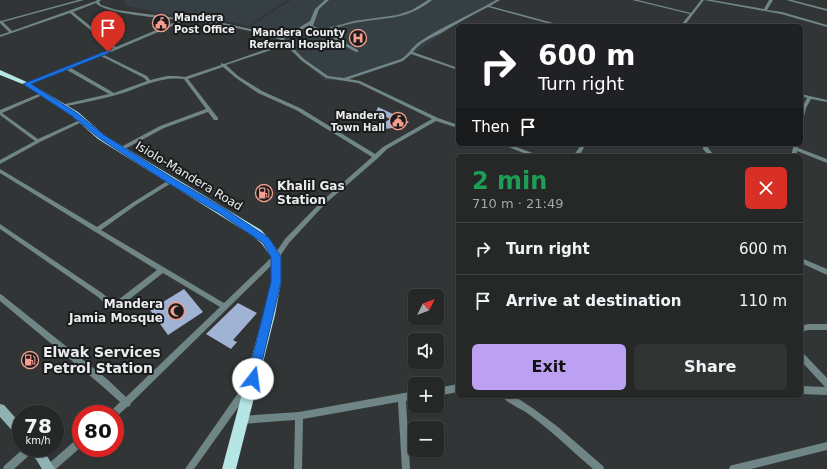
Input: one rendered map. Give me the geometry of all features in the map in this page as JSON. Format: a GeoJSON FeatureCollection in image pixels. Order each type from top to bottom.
{"type":"FeatureCollection","features":[{"type":"Feature","properties":{"kind":"highway","name":"Isiolo-Mandera Road"},"geometry":{"type":"LineString","coordinates":[[2,74],[27,84],[75,114],[101,137],[257,233],[266,241],[276,257]]}},
{"type":"Feature","properties":{"kind":"highway"},"geometry":{"type":"LineString","coordinates":[[229,469],[253,379],[276,282],[276,257]]}},
{"type":"Feature","properties":{"kind":"main road"},"geometry":{"type":"LineString","coordinates":[[0,410],[12,423]]}},
{"type":"Feature","properties":{"kind":"main road"},"geometry":{"type":"LineString","coordinates":[[41,457],[49,469]]}},
{"type":"Feature","properties":{"kind":"street"},"geometry":{"type":"LineString","coordinates":[[0,22],[61,4],[82,0]]}},
{"type":"Feature","properties":{"kind":"street"},"geometry":{"type":"LineString","coordinates":[[327,0],[317,10],[311,26],[357,51]]}},
{"type":"Feature","properties":{"kind":"street"},"geometry":{"type":"LineString","coordinates":[[321,31],[354,22],[397,16],[413,11],[430,0]]}},
{"type":"Feature","properties":{"kind":"street"},"geometry":{"type":"LineString","coordinates":[[346,79],[402,60],[412,53],[412,50],[441,30],[498,0]]}},
{"type":"Feature","properties":{"kind":"street"},"geometry":{"type":"LineString","coordinates":[[634,0],[692,14]]}},
{"type":"Feature","properties":{"kind":"street"},"geometry":{"type":"LineString","coordinates":[[684,24],[705,0],[781,13],[827,26]]}},
{"type":"Feature","properties":{"kind":"street"},"geometry":{"type":"LineString","coordinates":[[758,10],[765,10],[771,0]]}},
{"type":"Feature","properties":{"kind":"street"},"geometry":{"type":"LineString","coordinates":[[788,0],[827,10]]}},
{"type":"Feature","properties":{"kind":"street"},"geometry":{"type":"LineString","coordinates":[[0,36],[98,1],[100,6],[117,11],[235,26],[282,39],[303,60],[327,77],[346,79],[367,86],[436,119],[456,126]]}},
{"type":"Feature","properties":{"kind":"street"},"geometry":{"type":"LineString","coordinates":[[488,6],[555,24]]}},
{"type":"Feature","properties":{"kind":"street"},"geometry":{"type":"LineString","coordinates":[[70,11],[116,48]]}},
{"type":"Feature","properties":{"kind":"street"},"geometry":{"type":"LineString","coordinates":[[27,84],[184,20]]}},
{"type":"Feature","properties":{"kind":"street"},"geometry":{"type":"LineString","coordinates":[[0,22],[11,32]]}},
{"type":"Feature","properties":{"kind":"street"},"geometry":{"type":"LineString","coordinates":[[282,39],[312,22]]}},
{"type":"Feature","properties":{"kind":"street"},"geometry":{"type":"LineString","coordinates":[[62,106],[114,94],[149,82],[176,76],[185,78],[222,64],[286,44]]}},
{"type":"Feature","properties":{"kind":"street"},"geometry":{"type":"LineString","coordinates":[[412,53],[456,68]]}},
{"type":"Feature","properties":{"kind":"street"},"geometry":{"type":"LineString","coordinates":[[101,55],[146,77],[149,82]]}},
{"type":"Feature","properties":{"kind":"street"},"geometry":{"type":"LineString","coordinates":[[222,64],[237,77],[260,92],[298,109],[376,157]]}},
{"type":"Feature","properties":{"kind":"street"},"geometry":{"type":"LineString","coordinates":[[67,68],[114,94]]}},
{"type":"Feature","properties":{"kind":"street"},"geometry":{"type":"LineString","coordinates":[[185,78],[216,119]]}},
{"type":"Feature","properties":{"kind":"street"},"geometry":{"type":"LineString","coordinates":[[38,141],[0,113],[43,94]]}},
{"type":"Feature","properties":{"kind":"street"},"geometry":{"type":"LineString","coordinates":[[803,96],[827,102]]}},
{"type":"Feature","properties":{"kind":"street"},"geometry":{"type":"LineString","coordinates":[[803,112],[809,98]]}},
{"type":"Feature","properties":{"kind":"street"},"geometry":{"type":"LineString","coordinates":[[121,149],[162,127],[208,110]]}},
{"type":"Feature","properties":{"kind":"street"},"geometry":{"type":"LineString","coordinates":[[0,297],[98,377],[126,403],[276,257],[286,241],[323,203],[385,148],[436,119]]}},
{"type":"Feature","properties":{"kind":"street"},"geometry":{"type":"LineString","coordinates":[[0,162],[38,141],[82,121]]}},
{"type":"Feature","properties":{"kind":"street"},"geometry":{"type":"LineString","coordinates":[[509,146],[531,154]]}},
{"type":"Feature","properties":{"kind":"street"},"geometry":{"type":"LineString","coordinates":[[706,146],[705,148],[710,154]]}},
{"type":"Feature","properties":{"kind":"street"},"geometry":{"type":"LineString","coordinates":[[796,146],[827,161]]}},
{"type":"Feature","properties":{"kind":"street"},"geometry":{"type":"LineString","coordinates":[[0,171],[224,306]]}},
{"type":"Feature","properties":{"kind":"street"},"geometry":{"type":"LineString","coordinates":[[98,229],[171,181]]}},
{"type":"Feature","properties":{"kind":"street"},"geometry":{"type":"LineString","coordinates":[[0,226],[100,295],[113,307],[162,270]]}},
{"type":"Feature","properties":{"kind":"street"},"geometry":{"type":"LineString","coordinates":[[803,261],[827,272]]}},
{"type":"Feature","properties":{"kind":"street"},"geometry":{"type":"LineString","coordinates":[[803,328],[827,327]]}},
{"type":"Feature","properties":{"kind":"street"},"geometry":{"type":"LineString","coordinates":[[803,358],[827,384]]}},
{"type":"Feature","properties":{"kind":"street"},"geometry":{"type":"LineString","coordinates":[[189,469],[253,379]]}},
{"type":"Feature","properties":{"kind":"street"},"geometry":{"type":"LineString","coordinates":[[444,391],[456,388]]}},
{"type":"Feature","properties":{"kind":"street"},"geometry":{"type":"LineString","coordinates":[[803,390],[827,391]]}},
{"type":"Feature","properties":{"kind":"street"},"geometry":{"type":"LineString","coordinates":[[241,420],[300,416],[408,397]]}},
{"type":"Feature","properties":{"kind":"street"},"geometry":{"type":"LineString","coordinates":[[402,398],[406,469]]}},
{"type":"Feature","properties":{"kind":"street"},"geometry":{"type":"LineString","coordinates":[[510,398],[545,422],[600,469]]}},
{"type":"Feature","properties":{"kind":"street"},"geometry":{"type":"LineString","coordinates":[[298,469],[300,416]]}},
{"type":"Feature","properties":{"kind":"street"},"geometry":{"type":"LineString","coordinates":[[733,469],[827,446]]}},
{"type":"Feature","properties":{"kind":"street"},"geometry":{"type":"LineString","coordinates":[[49,469],[72,449]]}},
{"type":"Feature","properties":{"kind":"street"},"geometry":{"type":"LineString","coordinates":[[7,469],[21,457]]}},
{"type":"Feature","properties":{"kind":"shaded area"},"geometry":{"type":"Polygon","coordinates":[[[125,0],[287,0],[249,26],[230,22],[179,17],[126,6],[125,0]]]}},
{"type":"Feature","properties":{"kind":"shaded area","name":"Mandera County Referral Hospital"},"geometry":{"type":"Polygon","coordinates":[[[291,0],[496,0],[456,24],[409,57],[340,81],[325,80],[279,41],[278,35],[248,28],[291,0]]]}},
{"type":"Feature","properties":{"kind":"building","name":"Mandera Town Hall"},"geometry":{"type":"Polygon","coordinates":[[[378,107],[395,115],[397,114],[396,116],[409,122],[403,126],[394,122],[392,128],[385,129],[379,126],[390,119],[376,112],[378,107]]]}},
{"type":"Feature","properties":{"kind":"building","name":"Mandera Jamia Mosque"},"geometry":{"type":"Polygon","coordinates":[[[184,289],[203,312],[168,335],[150,310],[184,289]]]}},
{"type":"Feature","properties":{"kind":"building"},"geometry":{"type":"Polygon","coordinates":[[[238,303],[257,313],[233,340],[237,342],[231,349],[206,334],[238,303]]]}},
{"type":"Feature","properties":{"kind":"place","name":"Mandera Post Office"},"geometry":{"type":"Point","coordinates":[161,23]}},
{"type":"Feature","properties":{"kind":"place","name":"Mandera County Referral Hospital"},"geometry":{"type":"Point","coordinates":[358,38]}},
{"type":"Feature","properties":{"kind":"place","name":"Mandera Town Hall"},"geometry":{"type":"Point","coordinates":[398,121]}},
{"type":"Feature","properties":{"kind":"place","name":"Khalil Gas Station"},"geometry":{"type":"Point","coordinates":[264,193]}},
{"type":"Feature","properties":{"kind":"place","name":"Mandera Jamia Mosque"},"geometry":{"type":"Point","coordinates":[176,311]}},
{"type":"Feature","properties":{"kind":"place","name":"Elwak Services Petrol Station"},"geometry":{"type":"Point","coordinates":[30,360]}},
{"type":"Feature","properties":{"kind":"route"},"geometry":{"type":"LineString","coordinates":[[108,52],[27,84],[75,114],[101,137],[257,233],[266,241],[276,257],[276,282],[253,379]]}}]}
